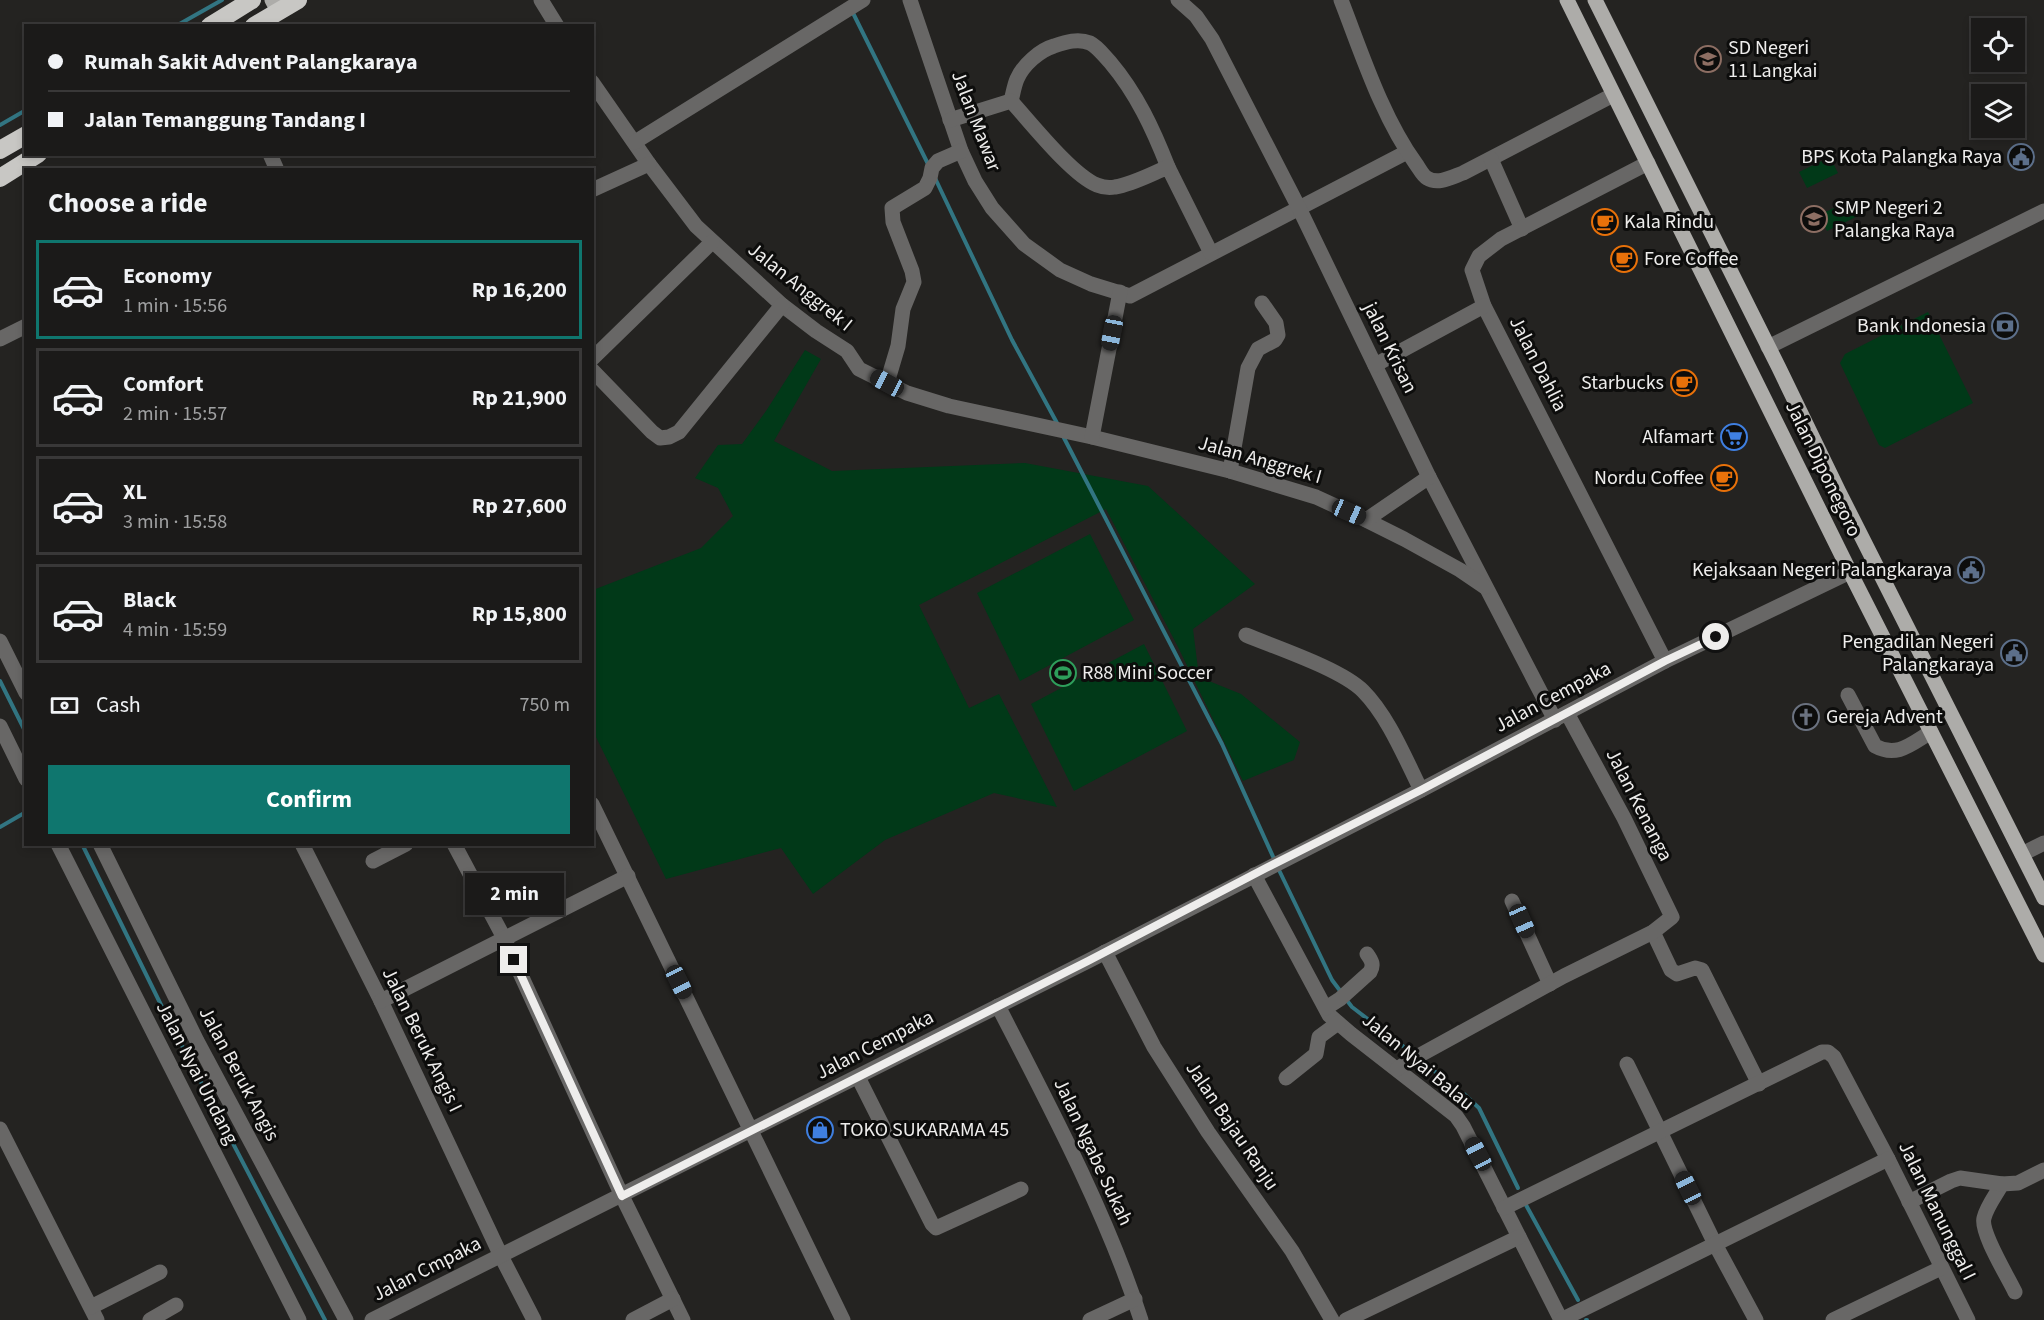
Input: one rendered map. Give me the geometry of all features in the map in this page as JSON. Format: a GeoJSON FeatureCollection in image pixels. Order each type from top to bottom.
{"type":"FeatureCollection","features":[{"type":"Feature","properties":{"kind":"highway"},"geometry":{"type":"LineString","coordinates":[[213,24],[252,0]]}},
{"type":"Feature","properties":{"kind":"highway"},"geometry":{"type":"LineString","coordinates":[[257,24],[286,3]]}},
{"type":"Feature","properties":{"kind":"highway"},"geometry":{"type":"LineString","coordinates":[[0,150],[24,136]]}},
{"type":"Feature","properties":{"kind":"highway"},"geometry":{"type":"LineString","coordinates":[[0,178],[35,156]]}},
{"type":"Feature","properties":{"kind":"main road","name":"Jalan Diponegoro"},"geometry":{"type":"LineString","coordinates":[[1567,0],[1850,572],[2044,955]]}},
{"type":"Feature","properties":{"kind":"main road","name":"Jalan Diponegoro"},"geometry":{"type":"LineString","coordinates":[[1595,0],[2044,898]]}},
{"type":"Feature","properties":{"kind":"main road"},"geometry":{"type":"LineString","coordinates":[[1850,572],[1874,559]]}},
{"type":"Feature","properties":{"kind":"main road"},"geometry":{"type":"LineString","coordinates":[[1909,688],[1931,676]]}},
{"type":"Feature","properties":{"kind":"street"},"geometry":{"type":"LineString","coordinates":[[541,0],[556,24]]}},
{"type":"Feature","properties":{"kind":"street","name":"Jalan Mawar"},"geometry":{"type":"LineString","coordinates":[[910,0],[961,151],[983,195],[1024,244],[1074,278],[1090,284],[1130,296],[1407,152]]}},
{"type":"Feature","properties":{"kind":"street","name":"jalan Krisan"},"geometry":{"type":"LineString","coordinates":[[1178,0],[1196,16],[1212,39],[1299,208],[1429,477],[1485,587],[1561,716]]}},
{"type":"Feature","properties":{"kind":"street"},"geometry":{"type":"LineString","coordinates":[[1341,0],[1366,64],[1407,152],[1426,178],[1436,181],[1463,173],[1613,95]]}},
{"type":"Feature","properties":{"kind":"street"},"geometry":{"type":"LineString","coordinates":[[635,142],[859,2]]}},
{"type":"Feature","properties":{"kind":"street"},"geometry":{"type":"LineString","coordinates":[[1011,101],[1017,77],[1039,54],[1049,48],[1077,40],[1090,43],[1102,52],[1139,103],[1211,253]]}},
{"type":"Feature","properties":{"kind":"street","name":"Jalan Anggrek I"},"geometry":{"type":"LineString","coordinates":[[594,85],[696,226],[782,305],[847,351],[859,369],[907,393],[949,406],[1092,437],[1230,471],[1316,497],[1366,520],[1460,570],[1485,587]]}},
{"type":"Feature","properties":{"kind":"street"},"geometry":{"type":"LineString","coordinates":[[950,120],[1011,101]]}},
{"type":"Feature","properties":{"kind":"street"},"geometry":{"type":"LineString","coordinates":[[1011,101],[1071,166],[1087,180],[1099,186],[1114,188],[1168,167]]}},
{"type":"Feature","properties":{"kind":"street"},"geometry":{"type":"LineString","coordinates":[[887,383],[898,345],[903,309],[914,282],[893,222],[892,211],[895,205],[925,188],[938,161],[961,151]]}},
{"type":"Feature","properties":{"kind":"street"},"geometry":{"type":"LineString","coordinates":[[1491,159],[1522,229]]}},
{"type":"Feature","properties":{"kind":"street","name":"Jalan Dahlia"},"geometry":{"type":"LineString","coordinates":[[1648,163],[1485,249],[1476,260],[1473,270],[1484,306],[1665,661]]}},
{"type":"Feature","properties":{"kind":"street"},"geometry":{"type":"LineString","coordinates":[[594,189],[649,164]]}},
{"type":"Feature","properties":{"kind":"street"},"geometry":{"type":"LineString","coordinates":[[1768,346],[2044,210]]}},
{"type":"Feature","properties":{"kind":"street"},"geometry":{"type":"LineString","coordinates":[[594,357],[712,242]]}},
{"type":"Feature","properties":{"kind":"street"},"geometry":{"type":"LineString","coordinates":[[1092,437],[1120,292]]}},
{"type":"Feature","properties":{"kind":"street"},"geometry":{"type":"LineString","coordinates":[[1230,471],[1248,368],[1258,349],[1275,340],[1278,334],[1276,323],[1262,303]]}},
{"type":"Feature","properties":{"kind":"street"},"geometry":{"type":"LineString","coordinates":[[594,372],[652,432],[660,438],[669,437],[679,432],[782,305]]}},
{"type":"Feature","properties":{"kind":"street"},"geometry":{"type":"LineString","coordinates":[[1375,365],[1484,306]]}},
{"type":"Feature","properties":{"kind":"street"},"geometry":{"type":"LineString","coordinates":[[0,339],[24,327]]}},
{"type":"Feature","properties":{"kind":"street"},"geometry":{"type":"LineString","coordinates":[[1366,520],[1429,477]]}},
{"type":"Feature","properties":{"kind":"street","name":"Jalan Cempaka"},"geometry":{"type":"LineString","coordinates":[[501,1256],[1105,952],[1421,790],[1665,661],[1850,572]]}},
{"type":"Feature","properties":{"kind":"street"},"geometry":{"type":"LineString","coordinates":[[1246,634],[1342,676],[1362,690],[1396,741],[1421,790]]}},
{"type":"Feature","properties":{"kind":"street"},"geometry":{"type":"LineString","coordinates":[[0,641],[24,689]]}},
{"type":"Feature","properties":{"kind":"street"},"geometry":{"type":"LineString","coordinates":[[1848,695],[1875,746],[1881,750],[1897,751],[1931,732]]}},
{"type":"Feature","properties":{"kind":"street","name":"Jalan Kenanga"},"geometry":{"type":"LineString","coordinates":[[1561,716],[1624,818],[1672,917],[1653,932]]}},
{"type":"Feature","properties":{"kind":"street"},"geometry":{"type":"LineString","coordinates":[[0,726],[24,775]]}},
{"type":"Feature","properties":{"kind":"street"},"geometry":{"type":"LineString","coordinates":[[594,808],[843,1320]]}},
{"type":"Feature","properties":{"kind":"street"},"geometry":{"type":"LineString","coordinates":[[2022,854],[2044,843]]}},
{"type":"Feature","properties":{"kind":"street","name":"Jalan Nyai Undang"},"geometry":{"type":"LineString","coordinates":[[59,846],[298,1320]]}},
{"type":"Feature","properties":{"kind":"street","name":"Jalan Beruk Angis"},"geometry":{"type":"LineString","coordinates":[[101,846],[197,1041],[346,1320]]}},
{"type":"Feature","properties":{"kind":"street","name":"Jalan Beruk Angis I"},"geometry":{"type":"LineString","coordinates":[[303,846],[381,1001],[501,1256],[534,1320]]}},
{"type":"Feature","properties":{"kind":"street"},"geometry":{"type":"LineString","coordinates":[[373,861],[402,846]]}},
{"type":"Feature","properties":{"kind":"street"},"geometry":{"type":"LineString","coordinates":[[455,846],[504,938],[622,1196],[683,1320]]}},
{"type":"Feature","properties":{"kind":"street","name":"Jalan Nyai Balau"},"geometry":{"type":"LineString","coordinates":[[1266,869],[1333,1003],[1338,1023],[1404,1064],[1456,1116],[1478,1154],[1513,1204],[1520,1237],[1567,1317]]}},
{"type":"Feature","properties":{"kind":"street"},"geometry":{"type":"LineString","coordinates":[[381,1001],[628,876]]}},
{"type":"Feature","properties":{"kind":"street"},"geometry":{"type":"LineString","coordinates":[[1512,901],[1550,984]]}},
{"type":"Feature","properties":{"kind":"street"},"geometry":{"type":"LineString","coordinates":[[1404,1064],[1550,984],[1653,932],[1671,970],[1677,974],[1695,968],[1702,970],[1759,1084],[1513,1204]]}},
{"type":"Feature","properties":{"kind":"street","name":"Jalan Bajau Ranju"},"geometry":{"type":"LineString","coordinates":[[1105,952],[1154,1047],[1208,1132],[1292,1251],[1332,1320]]}},
{"type":"Feature","properties":{"kind":"street"},"geometry":{"type":"LineString","coordinates":[[1333,1003],[1373,968],[1372,961],[1367,954]]}},
{"type":"Feature","properties":{"kind":"street","name":"Jalan Ngabe Sukah"},"geometry":{"type":"LineString","coordinates":[[998,1006],[1041,1089],[1086,1185],[1135,1299],[1141,1320]]}},
{"type":"Feature","properties":{"kind":"street"},"geometry":{"type":"LineString","coordinates":[[1286,1078],[1316,1054],[1319,1036],[1338,1023]]}},
{"type":"Feature","properties":{"kind":"street","name":"Jalan Manunggal I"},"geometry":{"type":"LineString","coordinates":[[1759,1084],[1822,1052],[1828,1052],[1834,1057],[1888,1159],[1968,1320]]}},
{"type":"Feature","properties":{"kind":"street"},"geometry":{"type":"LineString","coordinates":[[1627,1064],[1715,1244],[1756,1320]]}},
{"type":"Feature","properties":{"kind":"street"},"geometry":{"type":"LineString","coordinates":[[858,1077],[936,1228],[1021,1189]]}},
{"type":"Feature","properties":{"kind":"street"},"geometry":{"type":"LineString","coordinates":[[0,1128],[94,1314],[160,1272]]}},
{"type":"Feature","properties":{"kind":"street"},"geometry":{"type":"LineString","coordinates":[[1567,1317],[1888,1159]]}},
{"type":"Feature","properties":{"kind":"street"},"geometry":{"type":"LineString","coordinates":[[1909,1202],[1951,1180],[1960,1178],[2002,1184],[2018,1182],[2044,1170]]}},
{"type":"Feature","properties":{"kind":"street"},"geometry":{"type":"LineString","coordinates":[[2002,1184],[1988,1207],[1983,1222],[1986,1234],[2015,1292]]}},
{"type":"Feature","properties":{"kind":"street"},"geometry":{"type":"LineString","coordinates":[[1346,1320],[1520,1237]]}},
{"type":"Feature","properties":{"kind":"street","name":"Jalan Cmpaka"},"geometry":{"type":"LineString","coordinates":[[372,1320],[501,1256]]}},
{"type":"Feature","properties":{"kind":"street"},"geometry":{"type":"LineString","coordinates":[[1833,1320],[1941,1268]]}},
{"type":"Feature","properties":{"kind":"street"},"geometry":{"type":"LineString","coordinates":[[633,1320],[673,1299]]}},
{"type":"Feature","properties":{"kind":"street"},"geometry":{"type":"LineString","coordinates":[[1090,1320],[1135,1299]]}},
{"type":"Feature","properties":{"kind":"street"},"geometry":{"type":"LineString","coordinates":[[150,1320],[176,1305]]}},
{"type":"Feature","properties":{"kind":"green space"},"geometry":{"type":"Polygon","coordinates":[[[1830,157],[1838,173],[1807,188],[1799,172],[1830,157]]]}},
{"type":"Feature","properties":{"kind":"green space"},"geometry":{"type":"Polygon","coordinates":[[[1851,200],[1858,216],[1827,231],[1819,215],[1851,200]]]}},
{"type":"Feature","properties":{"kind":"green space"},"geometry":{"type":"Polygon","coordinates":[[[1928,312],[1973,403],[1885,448],[1879,445],[1840,363],[1845,354],[1928,312]]]}},
{"type":"Feature","properties":{"kind":"green space"},"geometry":{"type":"Polygon","coordinates":[[[805,350],[821,359],[774,441],[832,471],[1025,463],[1148,486],[1255,584],[1193,629],[1199,677],[1241,694],[1300,742],[1294,760],[1243,781],[1178,647],[1106,509],[919,605],[969,708],[999,694],[1057,807],[994,793],[885,840],[813,894],[781,848],[666,879],[594,733],[594,590],[701,548],[733,516],[718,488],[695,478],[718,445],[742,444],[805,350]]]}},
{"type":"Feature","properties":{"kind":"green space"},"geometry":{"type":"Polygon","coordinates":[[[1090,534],[1134,620],[1020,681],[977,593],[1090,534]]]}},
{"type":"Feature","properties":{"kind":"green space"},"geometry":{"type":"Polygon","coordinates":[[[1144,644],[1187,731],[1074,791],[1031,704],[1144,644]]]}},
{"type":"Feature","properties":{"kind":"waterway"},"geometry":{"type":"LineString","coordinates":[[180,24],[222,0]]}},
{"type":"Feature","properties":{"kind":"waterway"},"geometry":{"type":"LineString","coordinates":[[852,11],[929,166]]}},
{"type":"Feature","properties":{"kind":"waterway"},"geometry":{"type":"LineString","coordinates":[[0,125],[24,111]]}},
{"type":"Feature","properties":{"kind":"waterway"},"geometry":{"type":"LineString","coordinates":[[935,178],[1012,340],[1057,423]]}},
{"type":"Feature","properties":{"kind":"waterway"},"geometry":{"type":"LineString","coordinates":[[1063,436],[1222,744],[1275,861]]}},
{"type":"Feature","properties":{"kind":"waterway"},"geometry":{"type":"LineString","coordinates":[[0,681],[24,729]]}},
{"type":"Feature","properties":{"kind":"waterway"},"geometry":{"type":"LineString","coordinates":[[0,827],[24,813]]}},
{"type":"Feature","properties":{"kind":"waterway"},"geometry":{"type":"LineString","coordinates":[[83,846],[165,1013],[325,1320]]}},
{"type":"Feature","properties":{"kind":"waterway"},"geometry":{"type":"LineString","coordinates":[[1278,868],[1332,980],[1341,992]]}},
{"type":"Feature","properties":{"kind":"waterway"},"geometry":{"type":"LineString","coordinates":[[1345,998],[1352,1007],[1408,1050]]}},
{"type":"Feature","properties":{"kind":"waterway"},"geometry":{"type":"LineString","coordinates":[[1426,1064],[1453,1087]]}},
{"type":"Feature","properties":{"kind":"waterway"},"geometry":{"type":"LineString","coordinates":[[1464,1094],[1479,1108],[1518,1188]]}},
{"type":"Feature","properties":{"kind":"waterway"},"geometry":{"type":"LineString","coordinates":[[1526,1205],[1578,1300]]}},
{"type":"Feature","properties":{"kind":"place","name":"SD Negeri 11 Langkai"},"geometry":{"type":"Point","coordinates":[1708,59]}},
{"type":"Feature","properties":{"kind":"place","name":"BPS Kota Palangka Raya"},"geometry":{"type":"Point","coordinates":[2021,157]}},
{"type":"Feature","properties":{"kind":"place","name":"SMP Negeri 2 Palangka Raya"},"geometry":{"type":"Point","coordinates":[1814,219]}},
{"type":"Feature","properties":{"kind":"place","name":"Kala Rindu"},"geometry":{"type":"Point","coordinates":[1605,222]}},
{"type":"Feature","properties":{"kind":"place","name":"Fore Coffee"},"geometry":{"type":"Point","coordinates":[1624,259]}},
{"type":"Feature","properties":{"kind":"place","name":"Bank Indonesia"},"geometry":{"type":"Point","coordinates":[2005,326]}},
{"type":"Feature","properties":{"kind":"place","name":"Starbucks"},"geometry":{"type":"Point","coordinates":[1684,383]}},
{"type":"Feature","properties":{"kind":"place","name":"Alfamart"},"geometry":{"type":"Point","coordinates":[1734,437]}},
{"type":"Feature","properties":{"kind":"place","name":"Nordu Coffee"},"geometry":{"type":"Point","coordinates":[1724,478]}},
{"type":"Feature","properties":{"kind":"place","name":"Kejaksaan Negeri Palangkaraya"},"geometry":{"type":"Point","coordinates":[1971,570]}},
{"type":"Feature","properties":{"kind":"place","name":"Pengadilan Negeri Palangkaraya"},"geometry":{"type":"Point","coordinates":[2014,653]}},
{"type":"Feature","properties":{"kind":"place","name":"R88 Mini Soccer"},"geometry":{"type":"Point","coordinates":[1063,673]}},
{"type":"Feature","properties":{"kind":"place","name":"Gereja Advent"},"geometry":{"type":"Point","coordinates":[1806,717]}},
{"type":"Feature","properties":{"kind":"place","name":"TOKO SUKARAMA 45"},"geometry":{"type":"Point","coordinates":[820,1130]}},
{"type":"Feature","properties":{"kind":"route"},"geometry":{"type":"LineString","coordinates":[[514,960],[622,1196],[1088,961],[1421,790],[1665,661],[1716,637]]}}]}
